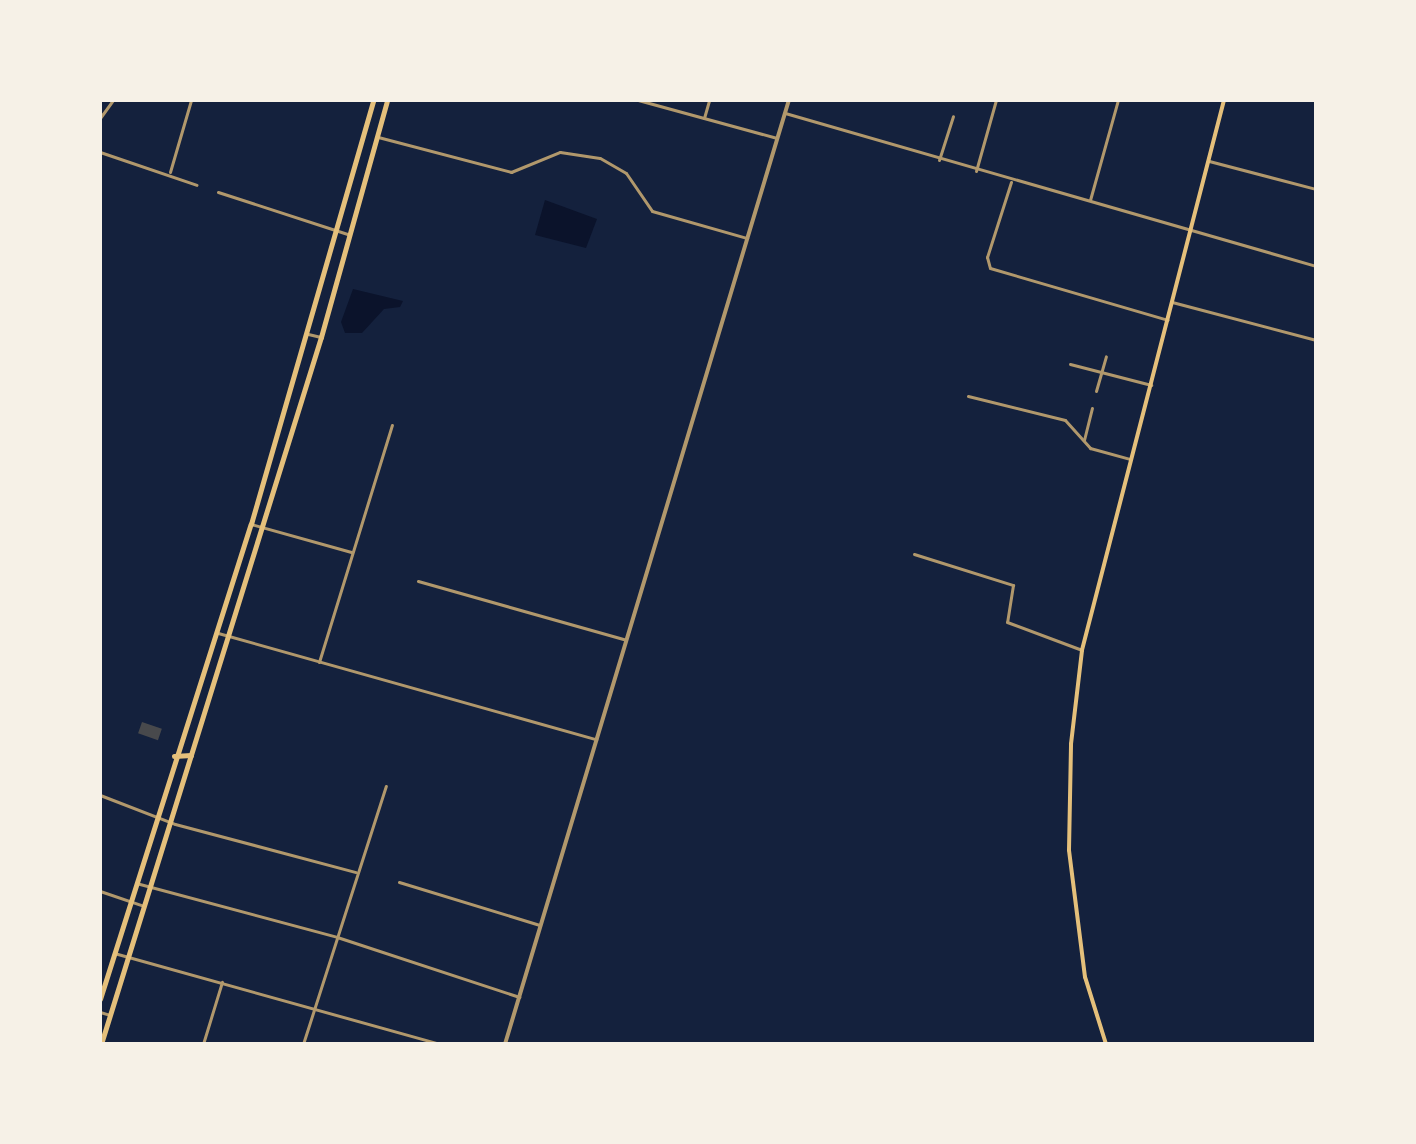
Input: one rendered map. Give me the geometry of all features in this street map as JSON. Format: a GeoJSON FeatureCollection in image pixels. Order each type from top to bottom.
{"type":"FeatureCollection","features":[{"type":"Feature","properties":{"kind":"main road"},"geometry":{"type":"LineString","coordinates":[[100,999],[174,756],[251,524],[339,231],[373,100]]}},
{"type":"Feature","properties":{"kind":"main road"},"geometry":{"type":"LineString","coordinates":[[101,1044],[321,337],[387,100]]}},
{"type":"Feature","properties":{"kind":"main road"},"geometry":{"type":"LineString","coordinates":[[1106,1044],[1085,977],[1069,850],[1071,744],[1082,650],[1224,100]]}},
{"type":"Feature","properties":{"kind":"main road"},"geometry":{"type":"LineString","coordinates":[[174,756],[191,755]]}},
{"type":"Feature","properties":{"kind":"street"},"geometry":{"type":"LineString","coordinates":[[100,118],[113,100]]}},
{"type":"Feature","properties":{"kind":"street"},"geometry":{"type":"LineString","coordinates":[[170,172],[191,100]]}},
{"type":"Feature","properties":{"kind":"street"},"geometry":{"type":"LineString","coordinates":[[638,100],[777,138]]}},
{"type":"Feature","properties":{"kind":"street"},"geometry":{"type":"LineString","coordinates":[[704,118],[709,100]]}},
{"type":"Feature","properties":{"kind":"street"},"geometry":{"type":"LineString","coordinates":[[505,1044],[789,100]]}},
{"type":"Feature","properties":{"kind":"street"},"geometry":{"type":"LineString","coordinates":[[976,171],[996,100]]}},
{"type":"Feature","properties":{"kind":"street"},"geometry":{"type":"LineString","coordinates":[[1090,202],[1118,100]]}},
{"type":"Feature","properties":{"kind":"street"},"geometry":{"type":"LineString","coordinates":[[785,113],[1011,182],[1191,229],[1316,266]]}},
{"type":"Feature","properties":{"kind":"street"},"geometry":{"type":"LineString","coordinates":[[939,160],[953,116]]}},
{"type":"Feature","properties":{"kind":"street"},"geometry":{"type":"LineString","coordinates":[[376,137],[511,172],[560,152],[600,158],[626,173],[652,211],[747,238]]}},
{"type":"Feature","properties":{"kind":"street"},"geometry":{"type":"LineString","coordinates":[[100,152],[170,172],[197,185]]}},
{"type":"Feature","properties":{"kind":"street"},"geometry":{"type":"LineString","coordinates":[[1209,161],[1316,189]]}},
{"type":"Feature","properties":{"kind":"street"},"geometry":{"type":"LineString","coordinates":[[1011,182],[987,257],[990,268],[1168,320]]}},
{"type":"Feature","properties":{"kind":"street"},"geometry":{"type":"LineString","coordinates":[[218,192],[351,235]]}},
{"type":"Feature","properties":{"kind":"street"},"geometry":{"type":"LineString","coordinates":[[1172,302],[1316,340]]}},
{"type":"Feature","properties":{"kind":"street"},"geometry":{"type":"LineString","coordinates":[[308,334],[321,337]]}},
{"type":"Feature","properties":{"kind":"street"},"geometry":{"type":"LineString","coordinates":[[1096,391],[1106,356]]}},
{"type":"Feature","properties":{"kind":"street"},"geometry":{"type":"LineString","coordinates":[[1070,364],[1151,385]]}},
{"type":"Feature","properties":{"kind":"street"},"geometry":{"type":"LineString","coordinates":[[968,396],[1065,420],[1090,448],[1130,459]]}},
{"type":"Feature","properties":{"kind":"street"},"geometry":{"type":"LineString","coordinates":[[1084,440],[1092,408]]}},
{"type":"Feature","properties":{"kind":"street"},"geometry":{"type":"LineString","coordinates":[[318,662],[392,425]]}},
{"type":"Feature","properties":{"kind":"street"},"geometry":{"type":"LineString","coordinates":[[274,448],[286,451]]}},
{"type":"Feature","properties":{"kind":"street"},"geometry":{"type":"LineString","coordinates":[[251,524],[351,552]]}},
{"type":"Feature","properties":{"kind":"street"},"geometry":{"type":"LineString","coordinates":[[914,554],[1013,585],[1007,622],[1082,650]]}},
{"type":"Feature","properties":{"kind":"street"},"geometry":{"type":"LineString","coordinates":[[233,575],[246,580]]}},
{"type":"Feature","properties":{"kind":"street"},"geometry":{"type":"LineString","coordinates":[[418,581],[626,641]]}},
{"type":"Feature","properties":{"kind":"street"},"geometry":{"type":"LineString","coordinates":[[215,632],[596,739]]}},
{"type":"Feature","properties":{"kind":"street"},"geometry":{"type":"LineString","coordinates":[[303,1044],[386,786]]}},
{"type":"Feature","properties":{"kind":"street"},"geometry":{"type":"LineString","coordinates":[[100,795],[157,813],[169,822],[358,873]]}},
{"type":"Feature","properties":{"kind":"street"},"geometry":{"type":"LineString","coordinates":[[399,882],[541,925]]}},
{"type":"Feature","properties":{"kind":"street"},"geometry":{"type":"LineString","coordinates":[[136,883],[337,937],[519,997]]}},
{"type":"Feature","properties":{"kind":"street"},"geometry":{"type":"LineString","coordinates":[[100,891],[144,906]]}},
{"type":"Feature","properties":{"kind":"street"},"geometry":{"type":"LineString","coordinates":[[114,953],[441,1044]]}},
{"type":"Feature","properties":{"kind":"street"},"geometry":{"type":"LineString","coordinates":[[203,1044],[222,982]]}},
{"type":"Feature","properties":{"kind":"street"},"geometry":{"type":"LineString","coordinates":[[100,1012],[110,1015]]}},
{"type":"Feature","properties":{"kind":"water"},"geometry":{"type":"Polygon","coordinates":[[[545,200],[597,219],[586,248],[535,235],[545,200]]]}},
{"type":"Feature","properties":{"kind":"water"},"geometry":{"type":"Polygon","coordinates":[[[353,289],[403,301],[400,307],[384,309],[362,333],[345,333],[341,322],[353,289]]]}},
{"type":"Feature","properties":{"kind":"building"},"geometry":{"type":"Polygon","coordinates":[[[142,722],[162,729],[158,740],[138,733],[142,722]]]}}]}
